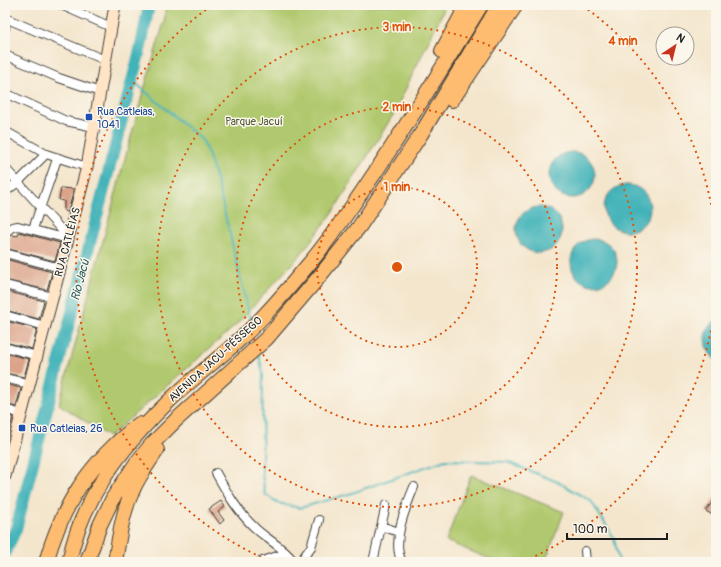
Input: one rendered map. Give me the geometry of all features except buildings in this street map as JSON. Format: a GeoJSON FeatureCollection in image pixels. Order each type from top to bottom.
{"type":"FeatureCollection","features":[{"type":"Feature","properties":{"kind":"highway"},"geometry":{"type":"LineString","coordinates":[[406,126],[409,108],[449,39],[466,5]]}},
{"type":"Feature","properties":{"kind":"highway","name":"AVENIDA JACU-PÊSSEGO"},"geometry":{"type":"LineString","coordinates":[[69,562],[75,537],[81,521],[98,487],[113,464],[136,436],[168,402],[240,340],[308,264],[344,218],[406,126],[481,5]]}},
{"type":"Feature","properties":{"kind":"highway"},"geometry":{"type":"LineString","coordinates":[[421,134],[499,5]]}},
{"type":"Feature","properties":{"kind":"highway"},"geometry":{"type":"LineString","coordinates":[[421,134],[432,126],[446,107],[516,5]]}},
{"type":"Feature","properties":{"kind":"highway","name":"AVENIDA JACU-PÊSSEGO"},"geometry":{"type":"LineString","coordinates":[[87,562],[100,525],[114,498],[137,462],[151,445],[176,420],[267,338],[359,227],[421,134]]}},
{"type":"Feature","properties":{"kind":"highway"},"geometry":{"type":"LineString","coordinates":[[46,562],[58,524],[84,479],[103,455],[121,438],[168,402]]}},
{"type":"Feature","properties":{"kind":"highway"},"geometry":{"type":"LineString","coordinates":[[115,562],[121,530],[132,491],[176,420]]}},
{"type":"Feature","properties":{"kind":"street"},"geometry":{"type":"LineString","coordinates":[[61,5],[111,27]]}},
{"type":"Feature","properties":{"kind":"street","name":"RUA CATLÉIAS"},"geometry":{"type":"LineString","coordinates":[[5,473],[10,441],[21,414],[87,167],[114,5]]}},
{"type":"Feature","properties":{"kind":"street"},"geometry":{"type":"LineString","coordinates":[[5,28],[5,18],[105,60]]}},
{"type":"Feature","properties":{"kind":"street"},"geometry":{"type":"LineString","coordinates":[[5,54],[59,78],[100,92]]}},
{"type":"Feature","properties":{"kind":"street"},"geometry":{"type":"LineString","coordinates":[[5,93],[66,121],[94,127]]}},
{"type":"Feature","properties":{"kind":"street"},"geometry":{"type":"LineString","coordinates":[[5,130],[57,159],[87,167]]}},
{"type":"Feature","properties":{"kind":"street"},"geometry":{"type":"LineString","coordinates":[[5,192],[18,182],[46,154]]}},
{"type":"Feature","properties":{"kind":"street"},"geometry":{"type":"LineString","coordinates":[[33,229],[57,159]]}},
{"type":"Feature","properties":{"kind":"street"},"geometry":{"type":"LineString","coordinates":[[5,168],[68,238]]}},
{"type":"Feature","properties":{"kind":"street"},"geometry":{"type":"LineString","coordinates":[[5,232],[14,226],[68,238]]}},
{"type":"Feature","properties":{"kind":"street"},"geometry":{"type":"LineString","coordinates":[[5,253],[60,268]]}},
{"type":"Feature","properties":{"kind":"street"},"geometry":{"type":"LineString","coordinates":[[5,285],[52,297]]}},
{"type":"Feature","properties":{"kind":"street"},"geometry":{"type":"LineString","coordinates":[[5,315],[45,326]]}},
{"type":"Feature","properties":{"kind":"street"},"geometry":{"type":"LineString","coordinates":[[5,347],[37,356]]}},
{"type":"Feature","properties":{"kind":"street"},"geometry":{"type":"LineString","coordinates":[[5,378],[29,384]]}},
{"type":"Feature","properties":{"kind":"street"},"geometry":{"type":"LineString","coordinates":[[5,409],[21,414]]}},
{"type":"Feature","properties":{"kind":"street"},"geometry":{"type":"LineString","coordinates":[[216,473],[241,514],[266,538],[286,553],[294,562]]}},
{"type":"Feature","properties":{"kind":"street"},"geometry":{"type":"LineString","coordinates":[[402,562],[397,549],[400,532],[414,487]]}},
{"type":"Feature","properties":{"kind":"street"},"geometry":{"type":"LineString","coordinates":[[373,562],[386,505]]}},
{"type":"Feature","properties":{"kind":"street"},"geometry":{"type":"LineString","coordinates":[[300,562],[311,547],[319,520]]}},
{"type":"Feature","properties":{"kind":"street"},"geometry":{"type":"LineString","coordinates":[[381,526],[400,532]]}},
{"type":"Feature","properties":{"kind":"street"},"geometry":{"type":"LineString","coordinates":[[585,551],[586,562]]}},
{"type":"Feature","properties":{"kind":"street"},"geometry":{"type":"LineString","coordinates":[[260,562],[286,553]]}},
{"type":"Feature","properties":{"kind":"green space","name":"Parque Jacuí"},"geometry":{"type":"Polygon","coordinates":[[[167,5],[446,5],[393,115],[331,215],[300,255],[235,326],[109,437],[59,404],[140,103],[164,22],[167,5]]]}},
{"type":"Feature","properties":{"kind":"green space"},"geometry":{"type":"Polygon","coordinates":[[[471,475],[564,512],[545,562],[497,562],[446,541],[471,475]]]}},
{"type":"Feature","properties":{"kind":"water"},"geometry":{"type":"Polygon","coordinates":[[[572,152],[585,156],[591,162],[595,175],[591,188],[585,194],[572,198],[559,194],[553,188],[549,175],[553,162],[559,156],[572,152]]]}},
{"type":"Feature","properties":{"kind":"water"},"geometry":{"type":"Polygon","coordinates":[[[627,185],[640,189],[646,195],[650,208],[646,221],[640,227],[627,231],[614,227],[608,221],[604,208],[608,195],[614,189],[627,185]]]}},
{"type":"Feature","properties":{"kind":"water"},"geometry":{"type":"Polygon","coordinates":[[[539,207],[552,211],[558,217],[562,230],[558,243],[552,249],[539,253],[526,249],[520,243],[516,230],[520,217],[526,211],[539,207]]]}},
{"type":"Feature","properties":{"kind":"water"},"geometry":{"type":"Polygon","coordinates":[[[594,239],[607,243],[613,249],[617,262],[613,275],[607,281],[594,285],[581,281],[575,275],[571,262],[575,249],[581,243],[594,239]]]}},
{"type":"Feature","properties":{"kind":"water"},"geometry":{"type":"Polygon","coordinates":[[[716,320],[716,360],[708,351],[705,340],[708,329],[716,320]]]}},
{"type":"Feature","properties":{"kind":"waterway","name":"Rio Jacú"},"geometry":{"type":"LineString","coordinates":[[5,553],[16,529],[141,46],[149,5]]}},
{"type":"Feature","properties":{"kind":"waterway"},"geometry":{"type":"LineString","coordinates":[[132,80],[202,140],[209,156],[218,186],[251,321]]}},
{"type":"Feature","properties":{"kind":"waterway"},"geometry":{"type":"LineString","coordinates":[[258,352],[263,373],[262,474],[265,494],[278,503],[300,508],[352,493],[445,460],[507,462],[558,482],[591,501],[614,538],[619,562]]}},
{"type":"Feature","properties":{"kind":"place","name":"Rua Catleias, 1041"},"geometry":{"type":"Point","coordinates":[89,117]}},
{"type":"Feature","properties":{"kind":"place","name":"Rua Catleias, 26"},"geometry":{"type":"Point","coordinates":[22,428]}}]}
